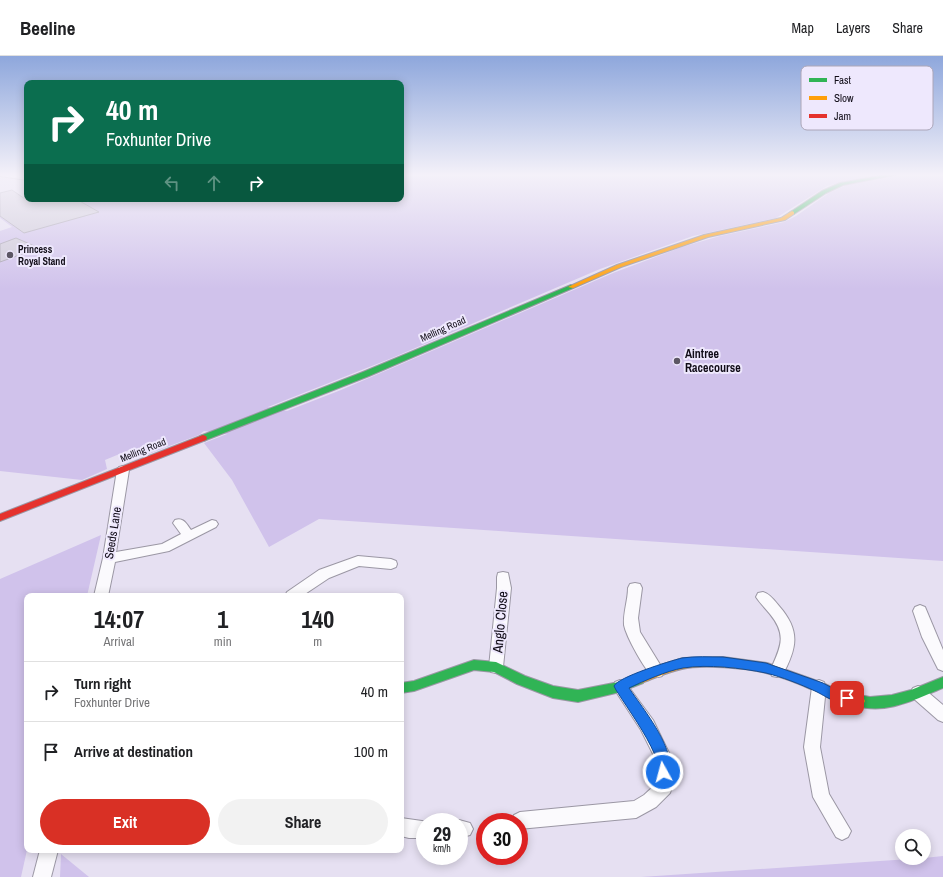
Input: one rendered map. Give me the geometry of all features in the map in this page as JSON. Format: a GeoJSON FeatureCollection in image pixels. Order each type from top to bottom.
{"type":"FeatureCollection","features":[{"type":"Feature","properties":{"kind":"street","name":"Melling Road"},"geometry":{"type":"LineString","coordinates":[[0,518],[366,374],[619,266],[706,236],[783,219],[793,212]]}},
{"type":"Feature","properties":{"kind":"street","name":"Seeds Lane"},"geometry":{"type":"LineString","coordinates":[[102,593],[109,558],[122,470]]}},
{"type":"Feature","properties":{"kind":"street"},"geometry":{"type":"LineString","coordinates":[[179,523],[189,536]]}},
{"type":"Feature","properties":{"kind":"street"},"geometry":{"type":"LineString","coordinates":[[109,558],[165,548],[212,524]]}},
{"type":"Feature","properties":{"kind":"street"},"geometry":{"type":"LineString","coordinates":[[296,593],[324,574],[358,560],[391,564]]}},
{"type":"Feature","properties":{"kind":"street","name":"Anglo Close"},"geometry":{"type":"LineString","coordinates":[[496,667],[504,588],[503,577]]}},
{"type":"Feature","properties":{"kind":"street"},"geometry":{"type":"LineString","coordinates":[[635,588],[630,620],[640,647],[657,671]]}},
{"type":"Feature","properties":{"kind":"street"},"geometry":{"type":"LineString","coordinates":[[763,597],[783,620],[787,630],[788,648],[778,671]]}},
{"type":"Feature","properties":{"kind":"street"},"geometry":{"type":"LineString","coordinates":[[920,612],[929,637],[943,664]]}},
{"type":"Feature","properties":{"kind":"street"},"geometry":{"type":"LineString","coordinates":[[404,688],[414,686],[474,665],[496,667],[521,680],[552,692],[578,696],[620,686],[657,671],[683,663],[723,662],[778,671],[819,687],[836,696],[868,703],[899,700],[943,682]]}},
{"type":"Feature","properties":{"kind":"street"},"geometry":{"type":"LineString","coordinates":[[528,820],[636,809],[650,801],[664,787],[663,757],[647,725],[620,686]]}},
{"type":"Feature","properties":{"kind":"street"},"geometry":{"type":"LineString","coordinates":[[819,687],[812,747],[821,797],[842,831]]}},
{"type":"Feature","properties":{"kind":"street"},"geometry":{"type":"LineString","coordinates":[[918,693],[943,715]]}},
{"type":"Feature","properties":{"kind":"street"},"geometry":{"type":"LineString","coordinates":[[404,827],[416,828]]}},
{"type":"Feature","properties":{"kind":"street"},"geometry":{"type":"LineString","coordinates":[[42,877],[48,853]]}},
{"type":"Feature","properties":{"kind":"shaded area","name":"Aintree Racecourse"},"geometry":{"type":"Polygon","coordinates":[[[0,212],[785,212],[776,218],[693,236],[600,269],[392,358],[268,407],[287,411],[341,390],[613,273],[682,247],[720,236],[784,222],[801,212],[943,212],[943,561],[319,519],[269,547],[232,480],[204,443],[227,434],[204,431],[199,435],[140,457],[129,450],[105,460],[107,469],[82,480],[0,471],[0,231],[12,227],[0,218],[0,212]]]}},
{"type":"Feature","properties":{"kind":"shaded area"},"geometry":{"type":"Polygon","coordinates":[[[101,535],[88,593],[24,593],[24,853],[26,853],[21,877],[0,877],[0,579],[101,535]]]}},
{"type":"Feature","properties":{"kind":"shaded area"},"geometry":{"type":"Polygon","coordinates":[[[61,854],[89,877],[60,877],[61,854]]]}},
{"type":"Feature","properties":{"kind":"shaded area"},"geometry":{"type":"Polygon","coordinates":[[[943,856],[943,877],[641,877],[895,860],[895,865],[931,865],[931,857],[943,856]]]}},
{"type":"Feature","properties":{"kind":"building"},"geometry":{"type":"Polygon","coordinates":[[[0,212],[98,212],[24,233],[0,216],[0,212]]]}},
{"type":"Feature","properties":{"kind":"building","name":"Princess Royal Stand"},"geometry":{"type":"Polygon","coordinates":[[[16,238],[39,248],[0,262],[0,244],[16,238]]]}},
{"type":"Feature","properties":{"kind":"traffic: fast"},"geometry":{"type":"LineString","coordinates":[[203,438],[366,374],[571,287]]}},
{"type":"Feature","properties":{"kind":"traffic: fast"},"geometry":{"type":"LineString","coordinates":[[404,688],[414,686],[474,665],[496,667],[521,680],[553,692],[578,696],[620,687],[639,679]]}},
{"type":"Feature","properties":{"kind":"traffic: fast"},"geometry":{"type":"LineString","coordinates":[[859,701],[870,703],[892,701],[912,695],[943,682]]}},
{"type":"Feature","properties":{"kind":"traffic: slow"},"geometry":{"type":"LineString","coordinates":[[571,287],[619,266],[706,236],[783,219],[792,213]]}},
{"type":"Feature","properties":{"kind":"traffic: slow"},"geometry":{"type":"LineString","coordinates":[[639,679],[657,671],[683,663],[723,662],[767,668],[819,687],[837,696],[859,701]]}},
{"type":"Feature","properties":{"kind":"traffic: jam"},"geometry":{"type":"LineString","coordinates":[[0,518],[203,438]]}},
{"type":"Feature","properties":{"kind":"place","name":"Princess Royal Stand"},"geometry":{"type":"Point","coordinates":[10,255]}},
{"type":"Feature","properties":{"kind":"place","name":"Aintree Racecourse"},"geometry":{"type":"Point","coordinates":[677,361]}},
{"type":"Feature","properties":{"kind":"route"},"geometry":{"type":"LineString","coordinates":[[663,772],[663,757],[647,725],[620,686],[639,678],[683,663],[723,662],[778,671],[819,687],[836,696],[847,698]]}}]}
